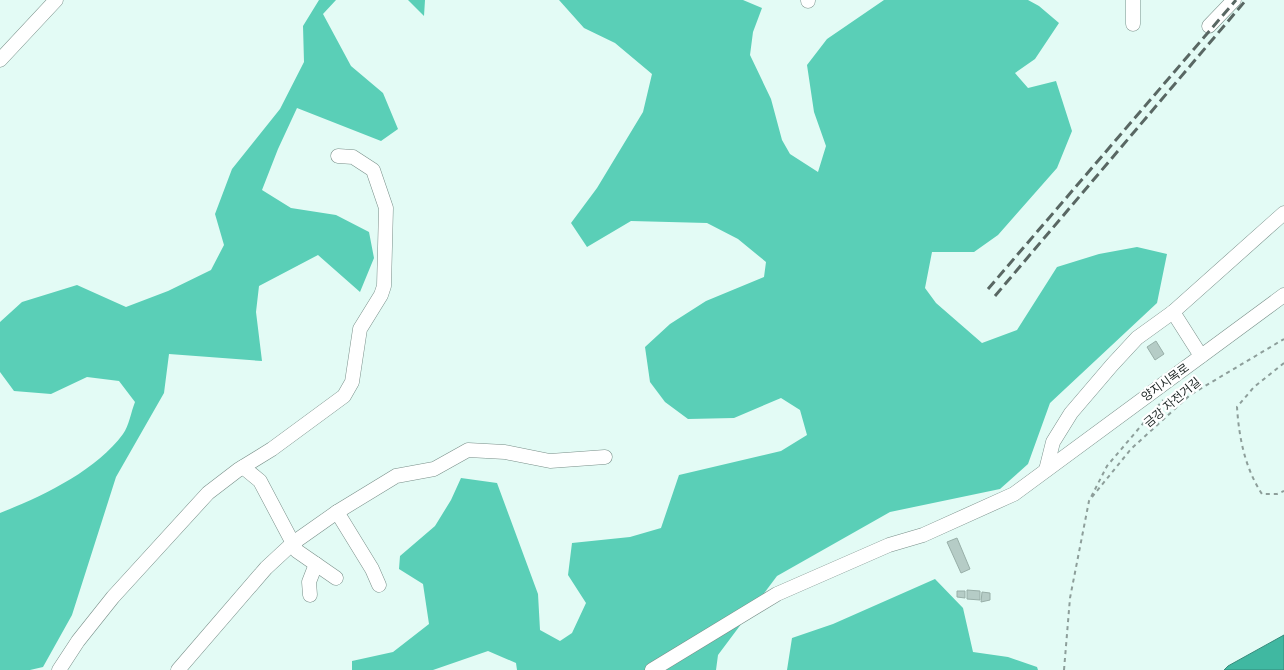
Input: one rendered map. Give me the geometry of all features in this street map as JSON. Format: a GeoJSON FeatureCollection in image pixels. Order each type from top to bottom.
{"type":"FeatureCollection","features":[{"type":"Feature","properties":{"kind":"street"},"geometry":{"type":"LineString","coordinates":[[0,60],[56,0]]}},
{"type":"Feature","properties":{"kind":"street"},"geometry":{"type":"LineString","coordinates":[[1133,0],[1133,24]]}},
{"type":"Feature","properties":{"kind":"street"},"geometry":{"type":"LineString","coordinates":[[1209,26],[1234,0]]}},
{"type":"Feature","properties":{"kind":"street"},"geometry":{"type":"LineString","coordinates":[[59,670],[78,641],[113,597],[197,504],[243,466],[344,396],[352,382],[360,329],[381,295],[384,286],[386,208],[373,170],[353,157],[338,156]]}},
{"type":"Feature","properties":{"kind":"street"},"geometry":{"type":"LineString","coordinates":[[1046,470],[1053,442],[1071,413],[1096,382],[1137,338],[1174,312],[1284,213]]}},
{"type":"Feature","properties":{"kind":"street","name":"양지시목로"},"geometry":{"type":"LineString","coordinates":[[652,670],[777,594],[889,545],[923,534],[1014,494],[1284,295]]}},
{"type":"Feature","properties":{"kind":"street"},"geometry":{"type":"LineString","coordinates":[[1174,312],[1201,356]]}},
{"type":"Feature","properties":{"kind":"street"},"geometry":{"type":"LineString","coordinates":[[178,670],[266,568],[293,543],[337,512],[396,476],[434,469],[468,450],[505,452],[550,461],[605,457]]}},
{"type":"Feature","properties":{"kind":"street"},"geometry":{"type":"LineString","coordinates":[[243,466],[260,481],[296,550],[336,578]]}},
{"type":"Feature","properties":{"kind":"street"},"geometry":{"type":"LineString","coordinates":[[337,512],[372,569],[379,585]]}},
{"type":"Feature","properties":{"kind":"street"},"geometry":{"type":"LineString","coordinates":[[310,595],[309,582],[316,564]]}},
{"type":"Feature","properties":{"kind":"path","name":"금강 자전거길"},"geometry":{"type":"LineString","coordinates":[[1089,501],[1131,449],[1190,396],[1284,338]]}},
{"type":"Feature","properties":{"kind":"path"},"geometry":{"type":"LineString","coordinates":[[1284,363],[1254,387],[1237,407],[1244,453],[1254,482],[1262,494],[1277,494],[1284,491]]}},
{"type":"Feature","properties":{"kind":"path","name":"금강 자전거길"},"geometry":{"type":"LineString","coordinates":[[1064,670],[1070,598],[1089,501],[1107,466],[1132,433],[1164,398]]}},
{"type":"Feature","properties":{"kind":"shaded area"},"geometry":{"type":"Polygon","coordinates":[[[319,0],[336,0],[323,14],[351,66],[383,93],[398,129],[381,141],[297,108],[262,190],[291,208],[336,215],[369,232],[374,258],[360,292],[318,255],[259,286],[256,312],[262,361],[169,354],[164,393],[116,477],[72,615],[43,667],[30,670],[0,670],[0,513],[50,491],[98,460],[125,431],[135,402],[119,381],[87,377],[51,394],[14,391],[0,372],[0,322],[22,302],[77,285],[126,307],[168,291],[211,270],[224,245],[215,214],[232,169],[280,109],[304,62],[303,26],[319,0]]]}},
{"type":"Feature","properties":{"kind":"shaded area"},"geometry":{"type":"Polygon","coordinates":[[[408,0],[425,0],[424,16],[408,0]]]}},
{"type":"Feature","properties":{"kind":"shaded area"},"geometry":{"type":"Polygon","coordinates":[[[559,0],[743,0],[762,8],[753,32],[750,55],[771,99],[782,140],[790,154],[818,172],[826,146],[814,112],[807,65],[827,39],[884,0],[1028,0],[1039,6],[1059,23],[1035,59],[1015,73],[1028,88],[1056,81],[1072,131],[1057,168],[998,235],[974,252],[932,252],[925,288],[936,303],[982,343],[1017,330],[1057,267],[1099,254],[1137,247],[1167,254],[1157,303],[1050,403],[1028,464],[1000,489],[890,512],[777,576],[718,655],[716,670],[517,670],[516,663],[488,651],[433,670],[352,670],[352,661],[393,652],[429,624],[423,584],[399,569],[400,556],[435,526],[451,500],[461,478],[497,483],[538,594],[540,630],[560,641],[572,633],[586,603],[568,575],[572,543],[630,537],[661,528],[679,475],[781,451],[807,435],[800,410],[781,398],[734,418],[688,419],[665,402],[650,382],[645,347],[670,324],[706,301],[764,277],[766,262],[738,239],[707,223],[631,221],[587,247],[571,223],[597,188],[643,112],[652,74],[615,43],[584,28],[559,0]]]}},
{"type":"Feature","properties":{"kind":"shaded area"},"geometry":{"type":"Polygon","coordinates":[[[935,579],[963,608],[973,652],[1008,657],[1037,667],[1038,670],[787,670],[792,638],[833,624],[935,579]]]}},
{"type":"Feature","properties":{"kind":"shaded area"},"geometry":{"type":"Polygon","coordinates":[[[1284,635],[1284,670],[1224,670],[1228,666],[1284,635]]]}},
{"type":"Feature","properties":{"kind":"building"},"geometry":{"type":"Polygon","coordinates":[[[1156,341],[1164,354],[1155,360],[1147,347],[1156,341]]]}},
{"type":"Feature","properties":{"kind":"building"},"geometry":{"type":"Polygon","coordinates":[[[957,538],[970,569],[961,573],[947,542],[957,538]]]}},
{"type":"Feature","properties":{"kind":"building"},"geometry":{"type":"Polygon","coordinates":[[[967,590],[980,591],[980,600],[967,599],[967,590]]]}},
{"type":"Feature","properties":{"kind":"building"},"geometry":{"type":"Polygon","coordinates":[[[957,591],[965,591],[965,598],[957,597],[957,591]]]}},
{"type":"Feature","properties":{"kind":"building"},"geometry":{"type":"Polygon","coordinates":[[[982,592],[990,593],[990,600],[981,602],[982,592]]]}},
{"type":"Feature","properties":{"kind":"railway"},"geometry":{"type":"LineString","coordinates":[[988,289],[1236,0]]}},
{"type":"Feature","properties":{"kind":"railway"},"geometry":{"type":"LineString","coordinates":[[995,296],[1246,0]]}}]}
